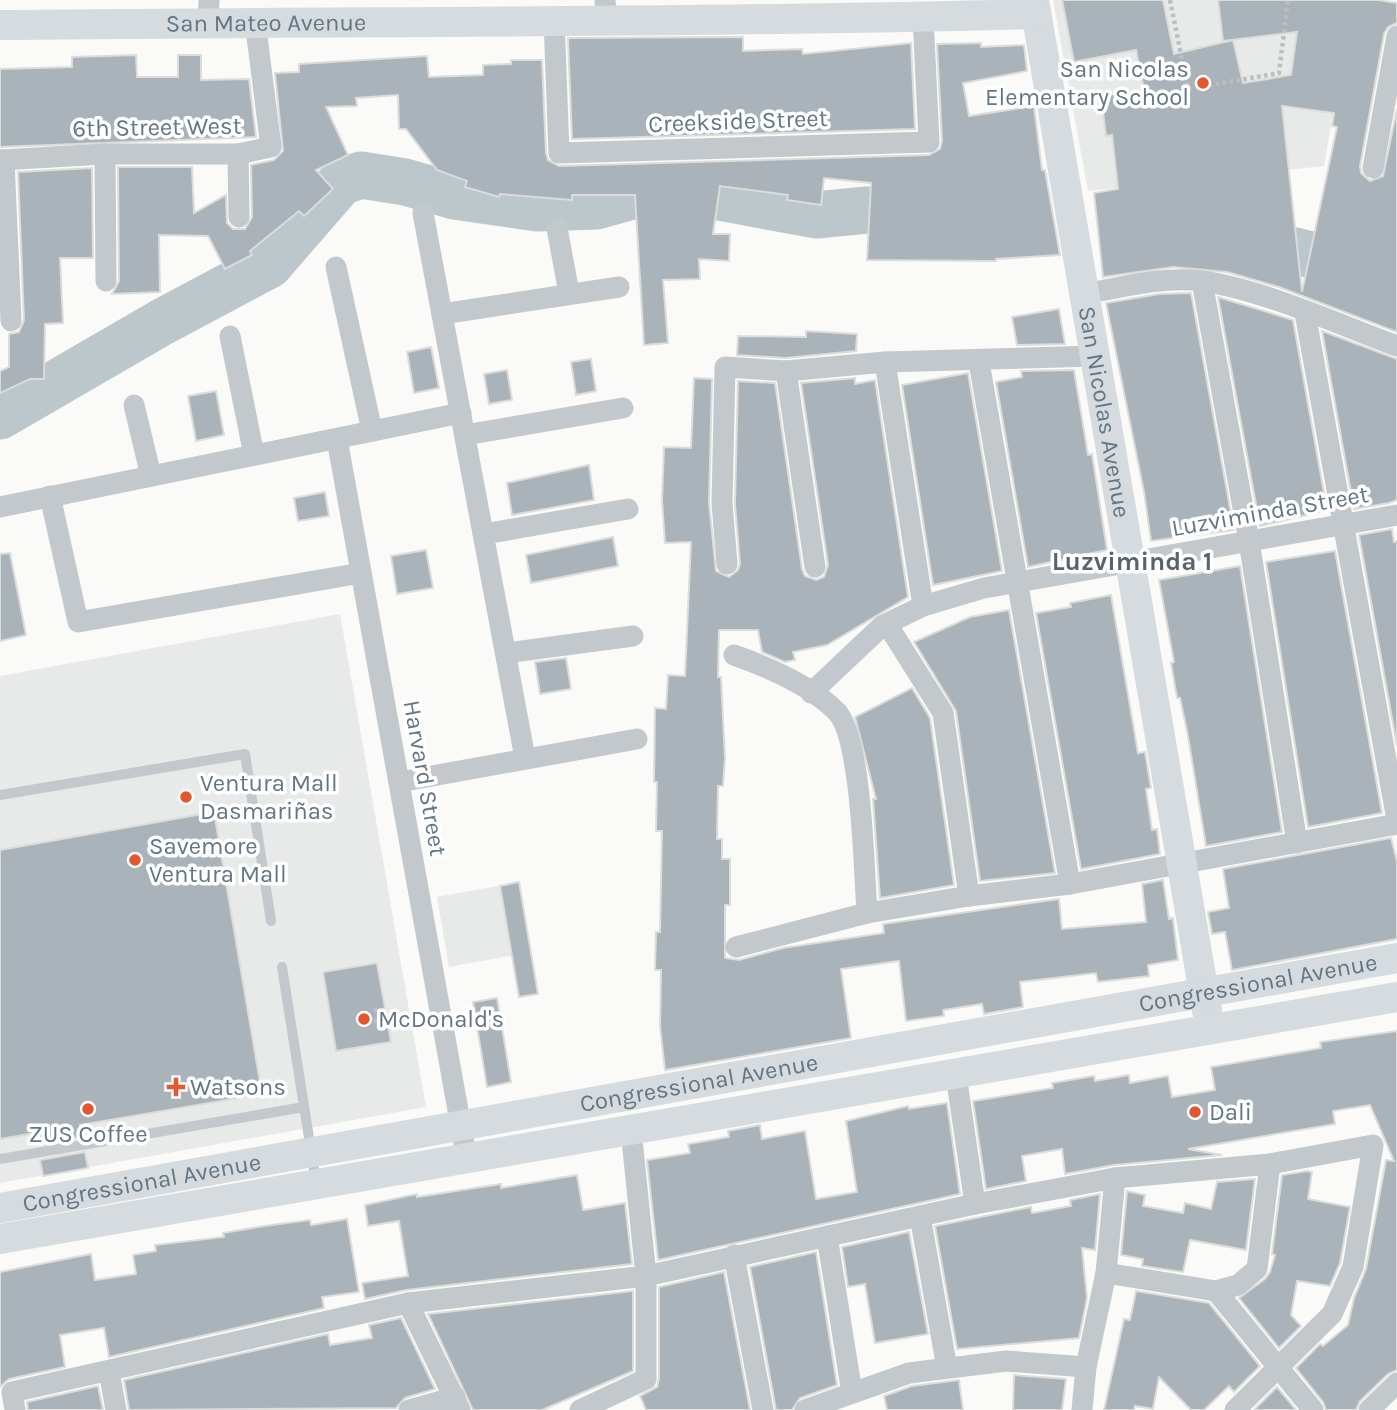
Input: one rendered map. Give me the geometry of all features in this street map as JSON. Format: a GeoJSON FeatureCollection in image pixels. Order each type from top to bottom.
{"type":"FeatureCollection","features":[{"type":"Feature","properties":{"kind":"main road","name":"San Mateo Avenue"},"geometry":{"type":"LineString","coordinates":[[0,25],[208,11],[255,21],[554,19],[606,11],[923,17],[1035,7]]}},
{"type":"Feature","properties":{"kind":"main road","name":"San Nicolas Avenue"},"geometry":{"type":"LineString","coordinates":[[1035,7],[1184,863],[1210,1032]]}},
{"type":"Feature","properties":{"kind":"main road","name":"Congressional Avenue"},"geometry":{"type":"LineString","coordinates":[[0,1208],[1397,958]]}},
{"type":"Feature","properties":{"kind":"main road","name":"Congressional Avenue"},"geometry":{"type":"LineString","coordinates":[[0,1238],[1210,1032],[1397,997]]}},
{"type":"Feature","properties":{"kind":"street","name":"Creekside Street"},"geometry":{"type":"LineString","coordinates":[[554,19],[559,153],[929,142],[923,17]]}},
{"type":"Feature","properties":{"kind":"street","name":"6th Street West"},"geometry":{"type":"LineString","coordinates":[[2,160],[105,154],[238,154],[271,147],[255,21]]}},
{"type":"Feature","properties":{"kind":"street"},"geometry":{"type":"LineString","coordinates":[[1373,168],[1397,36]]}},
{"type":"Feature","properties":{"kind":"street"},"geometry":{"type":"LineString","coordinates":[[105,154],[106,281]]}},
{"type":"Feature","properties":{"kind":"street"},"geometry":{"type":"LineString","coordinates":[[238,154],[239,217]]}},
{"type":"Feature","properties":{"kind":"street"},"geometry":{"type":"LineString","coordinates":[[2,160],[11,321]]}},
{"type":"Feature","properties":{"kind":"street"},"geometry":{"type":"LineString","coordinates":[[424,213],[526,758]]}},
{"type":"Feature","properties":{"kind":"street"},"geometry":{"type":"LineString","coordinates":[[557,228],[569,293]]}},
{"type":"Feature","properties":{"kind":"street"},"geometry":{"type":"LineString","coordinates":[[335,267],[372,431]]}},
{"type":"Feature","properties":{"kind":"street"},"geometry":{"type":"LineString","coordinates":[[1085,295],[1153,281],[1202,281],[1305,313],[1397,346]]}},
{"type":"Feature","properties":{"kind":"street"},"geometry":{"type":"LineString","coordinates":[[1202,281],[1249,541],[1297,843]]}},
{"type":"Feature","properties":{"kind":"street"},"geometry":{"type":"LineString","coordinates":[[442,314],[619,286]]}},
{"type":"Feature","properties":{"kind":"street"},"geometry":{"type":"LineString","coordinates":[[736,947],[867,913],[969,896],[1070,884],[1397,822],[1305,313]]}},
{"type":"Feature","properties":{"kind":"street"},"geometry":{"type":"LineString","coordinates":[[230,336],[254,455]]}},
{"type":"Feature","properties":{"kind":"street"},"geometry":{"type":"LineString","coordinates":[[727,564],[722,503],[726,367],[786,371],[885,362],[979,362],[1096,356]]}},
{"type":"Feature","properties":{"kind":"street"},"geometry":{"type":"LineString","coordinates":[[885,362],[923,606]]}},
{"type":"Feature","properties":{"kind":"street"},"geometry":{"type":"LineString","coordinates":[[979,362],[1020,582],[1070,884]]}},
{"type":"Feature","properties":{"kind":"street"},"geometry":{"type":"LineString","coordinates":[[786,371],[815,567]]}},
{"type":"Feature","properties":{"kind":"street"},"geometry":{"type":"LineString","coordinates":[[134,405],[150,476]]}},
{"type":"Feature","properties":{"kind":"street"},"geometry":{"type":"LineString","coordinates":[[465,435],[623,408]]}},
{"type":"Feature","properties":{"kind":"street"},"geometry":{"type":"LineString","coordinates":[[0,507],[461,413]]}},
{"type":"Feature","properties":{"kind":"street","name":"Harvard Street"},"geometry":{"type":"LineString","coordinates":[[337,439],[467,1160]]}},
{"type":"Feature","properties":{"kind":"street"},"geometry":{"type":"LineString","coordinates":[[50,496],[78,622],[361,573]]}},
{"type":"Feature","properties":{"kind":"street"},"geometry":{"type":"LineString","coordinates":[[484,534],[628,509]]}},
{"type":"Feature","properties":{"kind":"street","name":"Luzviminda Street"},"geometry":{"type":"LineString","coordinates":[[811,692],[887,624],[923,606],[984,588],[1397,515]]}},
{"type":"Feature","properties":{"kind":"street"},"geometry":{"type":"LineString","coordinates":[[887,624],[943,713],[969,896]]}},
{"type":"Feature","properties":{"kind":"street"},"geometry":{"type":"LineString","coordinates":[[506,653],[633,636]]}},
{"type":"Feature","properties":{"kind":"street"},"geometry":{"type":"LineString","coordinates":[[734,655],[773,671],[811,692],[839,714],[853,748],[867,913]]}},
{"type":"Feature","properties":{"kind":"street"},"geometry":{"type":"LineString","coordinates":[[399,782],[637,739]]}},
{"type":"Feature","properties":{"kind":"street"},"geometry":{"type":"LineString","coordinates":[[956,1075],[975,1204]]}},
{"type":"Feature","properties":{"kind":"street"},"geometry":{"type":"LineString","coordinates":[[580,1410],[607,1404],[646,1379],[646,1276],[631,1130]]}},
{"type":"Feature","properties":{"kind":"street"},"geometry":{"type":"LineString","coordinates":[[15,1410],[12,1392],[408,1303],[646,1276],[975,1204],[1115,1178],[1270,1164],[1373,1145],[1353,1267],[1332,1314],[1235,1410]]}},
{"type":"Feature","properties":{"kind":"street"},"geometry":{"type":"LineString","coordinates":[[1106,1273],[1216,1291],[1238,1285],[1257,1269],[1270,1164]]}},
{"type":"Feature","properties":{"kind":"street"},"geometry":{"type":"LineString","coordinates":[[1082,1410],[1086,1367],[1106,1273],[1115,1178]]}},
{"type":"Feature","properties":{"kind":"street"},"geometry":{"type":"LineString","coordinates":[[920,1216],[947,1368]]}},
{"type":"Feature","properties":{"kind":"street"},"geometry":{"type":"LineString","coordinates":[[827,1236],[852,1393]]}},
{"type":"Feature","properties":{"kind":"street"},"geometry":{"type":"LineString","coordinates":[[734,1255],[763,1410]]}},
{"type":"Feature","properties":{"kind":"street"},"geometry":{"type":"LineString","coordinates":[[1216,1291],[1277,1370],[1313,1410]]}},
{"type":"Feature","properties":{"kind":"street"},"geometry":{"type":"LineString","coordinates":[[408,1303],[458,1403],[409,1410]]}},
{"type":"Feature","properties":{"kind":"street"},"geometry":{"type":"LineString","coordinates":[[805,1410],[909,1373],[1006,1361],[1086,1367]]}},
{"type":"Feature","properties":{"kind":"street"},"geometry":{"type":"LineString","coordinates":[[109,1371],[116,1410]]}},
{"type":"Feature","properties":{"kind":"street"},"geometry":{"type":"LineString","coordinates":[[1369,1410],[1397,1383]]}},
{"type":"Feature","properties":{"kind":"lane"},"geometry":{"type":"LineString","coordinates":[[0,795],[245,754],[271,921]]}},
{"type":"Feature","properties":{"kind":"lane"},"geometry":{"type":"LineString","coordinates":[[282,967],[316,1185]]}},
{"type":"Feature","properties":{"kind":"lane"},"geometry":{"type":"LineString","coordinates":[[0,1159],[304,1107]]}},
{"type":"Feature","properties":{"kind":"path"},"geometry":{"type":"LineString","coordinates":[[1170,0],[1188,89],[1279,73],[1288,0]]}},
{"type":"Feature","properties":{"kind":"path"},"geometry":{"type":"LineString","coordinates":[[360,1023],[381,1020],[380,1009],[370,1011]]}},
{"type":"Feature","properties":{"kind":"shaded area","name":"San Nicolas Elementary School"},"geometry":{"type":"Polygon","coordinates":[[[1053,0],[1352,0],[1324,166],[1088,191],[1053,0]]]}},
{"type":"Feature","properties":{"kind":"shaded area","name":"Ventura Mall Dasmariñas"},"geometry":{"type":"Polygon","coordinates":[[[340,614],[426,1107],[0,1183],[0,676],[340,614]]]}},
{"type":"Feature","properties":{"kind":"shaded area"},"geometry":{"type":"Polygon","coordinates":[[[519,882],[531,952],[449,967],[437,897],[519,882]]]}},
{"type":"Feature","properties":{"kind":"building"},"geometry":{"type":"Polygon","coordinates":[[[1062,0],[1163,0],[1174,54],[1233,40],[1243,83],[1291,75],[1297,32],[1223,41],[1218,0],[1378,0],[1397,3],[1397,23],[1388,27],[1384,34],[1360,166],[1361,173],[1370,181],[1383,176],[1397,109],[1397,332],[1279,287],[1227,272],[1173,267],[1103,277],[1094,193],[1118,189],[1112,135],[1106,136],[1101,96],[1144,90],[1136,50],[1074,62],[1062,0]],[[1282,106],[1302,292],[1337,127],[1332,126],[1334,113],[1282,106]]]}},
{"type":"Feature","properties":{"kind":"building"},"geometry":{"type":"Polygon","coordinates":[[[743,37],[743,51],[802,49],[803,54],[911,43],[915,129],[572,139],[568,38],[743,37]]]}},
{"type":"Feature","properties":{"kind":"building"},"geometry":{"type":"Polygon","coordinates":[[[981,43],[981,47],[1024,45],[1027,71],[963,83],[969,116],[1034,106],[1042,170],[1045,170],[1060,255],[996,261],[867,260],[871,183],[824,178],[821,205],[787,200],[788,195],[720,186],[713,234],[730,234],[729,261],[699,259],[700,279],[663,280],[668,343],[644,345],[635,195],[572,195],[572,200],[500,194],[499,197],[465,187],[467,181],[437,170],[406,129],[399,129],[398,95],[356,98],[357,106],[326,107],[348,155],[316,170],[333,189],[304,216],[299,211],[250,251],[252,255],[225,269],[208,236],[159,235],[160,292],[112,294],[119,281],[118,167],[192,167],[194,213],[226,195],[227,223],[233,229],[245,229],[252,217],[251,165],[274,160],[283,151],[275,73],[299,72],[299,64],[427,56],[429,77],[483,75],[483,65],[511,64],[511,60],[542,60],[546,153],[548,160],[559,166],[929,155],[940,149],[942,141],[937,44],[981,43]]]}},
{"type":"Feature","properties":{"kind":"building"},"geometry":{"type":"Polygon","coordinates":[[[136,55],[137,77],[178,77],[178,55],[201,55],[201,80],[249,79],[256,137],[0,147],[0,69],[72,67],[72,57],[136,55]]]}},
{"type":"Feature","properties":{"kind":"building"},"geometry":{"type":"Polygon","coordinates":[[[92,168],[93,258],[60,258],[63,323],[45,324],[44,379],[30,379],[0,393],[0,371],[9,367],[9,334],[19,332],[24,320],[18,172],[92,168]]]}},
{"type":"Feature","properties":{"kind":"building"},"geometry":{"type":"Polygon","coordinates":[[[1191,293],[1234,530],[1151,541],[1144,492],[1106,303],[1159,294],[1191,293]]]}},
{"type":"Feature","properties":{"kind":"building"},"geometry":{"type":"Polygon","coordinates":[[[1218,297],[1293,320],[1327,510],[1260,526],[1218,297]]]}},
{"type":"Feature","properties":{"kind":"building"},"geometry":{"type":"Polygon","coordinates":[[[1059,309],[1065,344],[1017,345],[1012,317],[1059,309]]]}},
{"type":"Feature","properties":{"kind":"building"},"geometry":{"type":"Polygon","coordinates":[[[806,331],[857,334],[856,351],[786,358],[737,355],[738,336],[806,337],[806,331]]]}},
{"type":"Feature","properties":{"kind":"building"},"geometry":{"type":"Polygon","coordinates":[[[1322,331],[1397,359],[1397,500],[1354,509],[1322,331]]]}},
{"type":"Feature","properties":{"kind":"building"},"geometry":{"type":"Polygon","coordinates":[[[431,347],[439,388],[414,393],[407,352],[431,347]]]}},
{"type":"Feature","properties":{"kind":"building"},"geometry":{"type":"Polygon","coordinates":[[[591,359],[596,391],[576,395],[571,362],[591,359]]]}},
{"type":"Feature","properties":{"kind":"building"},"geometry":{"type":"Polygon","coordinates":[[[507,370],[512,400],[489,404],[484,374],[507,370]]]}},
{"type":"Feature","properties":{"kind":"building"},"geometry":{"type":"Polygon","coordinates":[[[1074,370],[1088,455],[1092,454],[1107,550],[1028,567],[996,382],[1022,377],[1021,371],[1074,370]]]}},
{"type":"Feature","properties":{"kind":"building"},"geometry":{"type":"Polygon","coordinates":[[[968,373],[1002,571],[933,585],[902,385],[968,373]]]}},
{"type":"Feature","properties":{"kind":"building"},"geometry":{"type":"Polygon","coordinates":[[[694,378],[712,379],[709,503],[716,571],[729,577],[738,570],[740,564],[735,503],[738,381],[775,383],[802,569],[805,576],[816,580],[824,577],[828,565],[801,383],[855,378],[855,384],[875,380],[908,597],[827,645],[793,652],[795,660],[785,662],[762,652],[758,630],[719,630],[718,677],[721,677],[725,759],[723,786],[718,786],[717,839],[722,839],[722,859],[730,859],[730,905],[725,905],[725,958],[739,960],[783,948],[884,933],[883,924],[1059,899],[1062,929],[1146,922],[1142,884],[1163,880],[1169,919],[1173,918],[1178,960],[1148,965],[1149,976],[1098,982],[1096,973],[1020,982],[1023,1007],[984,1014],[982,1004],[943,1010],[944,1016],[906,1021],[899,961],[841,969],[851,1038],[665,1070],[660,1026],[661,970],[655,970],[656,932],[660,932],[662,831],[656,831],[655,708],[666,709],[668,675],[685,676],[691,542],[665,543],[662,500],[664,447],[691,448],[694,378]]]}},
{"type":"Feature","properties":{"kind":"building"},"geometry":{"type":"Polygon","coordinates":[[[216,391],[224,435],[196,441],[188,396],[216,391]]]}},
{"type":"Feature","properties":{"kind":"building"},"geometry":{"type":"Polygon","coordinates":[[[589,465],[594,500],[512,515],[507,483],[589,465]]]}},
{"type":"Feature","properties":{"kind":"building"},"geometry":{"type":"Polygon","coordinates":[[[325,492],[329,516],[298,521],[294,498],[325,492]]]}},
{"type":"Feature","properties":{"kind":"building"},"geometry":{"type":"Polygon","coordinates":[[[1392,529],[1394,542],[1397,541],[1397,746],[1359,535],[1392,529]]]}},
{"type":"Feature","properties":{"kind":"building"},"geometry":{"type":"Polygon","coordinates":[[[613,537],[618,566],[531,583],[526,555],[613,537]]]}},
{"type":"Feature","properties":{"kind":"building"},"geometry":{"type":"Polygon","coordinates":[[[426,550],[433,588],[397,594],[391,556],[426,550]]]}},
{"type":"Feature","properties":{"kind":"building"},"geometry":{"type":"Polygon","coordinates":[[[1335,551],[1382,813],[1308,827],[1266,562],[1335,551]]]}},
{"type":"Feature","properties":{"kind":"building"},"geometry":{"type":"Polygon","coordinates":[[[10,553],[26,635],[0,641],[0,554],[10,553]]]}},
{"type":"Feature","properties":{"kind":"building"},"geometry":{"type":"Polygon","coordinates":[[[1240,566],[1282,832],[1206,846],[1188,736],[1180,698],[1177,698],[1171,663],[1174,662],[1159,580],[1240,566]]]}},
{"type":"Feature","properties":{"kind":"building"},"geometry":{"type":"Polygon","coordinates":[[[1111,595],[1138,753],[1145,752],[1151,788],[1146,789],[1152,830],[1157,829],[1160,854],[1081,869],[1036,613],[1071,607],[1070,603],[1111,595]]]}},
{"type":"Feature","properties":{"kind":"building"},"geometry":{"type":"Polygon","coordinates":[[[1009,610],[1055,873],[980,881],[956,711],[914,642],[970,617],[1009,610]]]}},
{"type":"Feature","properties":{"kind":"building"},"geometry":{"type":"Polygon","coordinates":[[[566,658],[571,689],[540,694],[535,662],[566,658]]]}},
{"type":"Feature","properties":{"kind":"building"},"geometry":{"type":"Polygon","coordinates":[[[912,688],[930,718],[954,885],[880,898],[873,799],[876,799],[855,717],[912,688]]]}},
{"type":"Feature","properties":{"kind":"building"},"geometry":{"type":"Polygon","coordinates":[[[214,812],[262,1094],[80,1125],[82,1137],[37,1145],[36,1133],[0,1139],[0,850],[214,812]]]}},
{"type":"Feature","properties":{"kind":"building"},"geometry":{"type":"Polygon","coordinates":[[[1391,838],[1397,861],[1397,939],[1232,970],[1225,932],[1212,934],[1208,912],[1229,908],[1223,869],[1391,838]]]}},
{"type":"Feature","properties":{"kind":"building"},"geometry":{"type":"Polygon","coordinates":[[[519,882],[538,994],[519,997],[500,886],[519,882]]]}},
{"type":"Feature","properties":{"kind":"building"},"geometry":{"type":"Polygon","coordinates":[[[377,963],[391,1042],[336,1051],[323,972],[377,963]]]}},
{"type":"Feature","properties":{"kind":"building"},"geometry":{"type":"Polygon","coordinates":[[[497,998],[511,1082],[487,1087],[473,1002],[497,998]]]}},
{"type":"Feature","properties":{"kind":"building"},"geometry":{"type":"Polygon","coordinates":[[[1397,1031],[1397,1370],[1388,1374],[1360,1401],[1356,1410],[1326,1410],[1323,1402],[1296,1368],[1320,1344],[1323,1346],[1348,1325],[1354,1298],[1366,1269],[1386,1160],[1394,1161],[1370,1105],[1333,1111],[1335,1124],[1188,1149],[1222,1155],[1114,1165],[1065,1174],[1062,1149],[1022,1156],[1026,1181],[986,1189],[973,1101],[1053,1088],[1052,1083],[1094,1076],[1095,1081],[1129,1075],[1130,1083],[1168,1076],[1172,1097],[1215,1090],[1211,1067],[1321,1048],[1320,1042],[1397,1031]]]}},
{"type":"Feature","properties":{"kind":"building"},"geometry":{"type":"Polygon","coordinates":[[[947,1103],[960,1194],[658,1260],[647,1160],[690,1153],[688,1144],[729,1137],[728,1131],[760,1125],[762,1139],[805,1131],[816,1199],[857,1192],[846,1121],[908,1106],[909,1109],[947,1103]]]}},
{"type":"Feature","properties":{"kind":"building"},"geometry":{"type":"Polygon","coordinates":[[[85,1152],[88,1168],[43,1176],[40,1160],[85,1152]]]}},
{"type":"Feature","properties":{"kind":"building"},"geometry":{"type":"Polygon","coordinates":[[[1312,1172],[1308,1199],[1350,1207],[1340,1263],[1330,1286],[1297,1281],[1291,1315],[1301,1326],[1279,1348],[1239,1298],[1265,1279],[1270,1272],[1275,1255],[1272,1254],[1282,1175],[1312,1172]]]}},
{"type":"Feature","properties":{"kind":"building"},"geometry":{"type":"Polygon","coordinates":[[[577,1175],[583,1210],[625,1203],[632,1264],[406,1290],[365,1299],[362,1283],[408,1276],[399,1221],[368,1226],[365,1205],[417,1194],[417,1197],[501,1184],[501,1188],[577,1175]]]}},
{"type":"Feature","properties":{"kind":"building"},"geometry":{"type":"Polygon","coordinates":[[[1255,1179],[1246,1250],[1190,1240],[1183,1272],[1142,1266],[1143,1259],[1121,1255],[1127,1191],[1145,1195],[1143,1206],[1183,1213],[1185,1203],[1211,1209],[1217,1182],[1255,1179]]]}},
{"type":"Feature","properties":{"kind":"building"},"geometry":{"type":"Polygon","coordinates":[[[1100,1194],[1095,1250],[1082,1248],[1087,1298],[1079,1338],[957,1349],[935,1226],[1031,1207],[1032,1213],[1071,1206],[1070,1200],[1100,1194]]]}},
{"type":"Feature","properties":{"kind":"building"},"geometry":{"type":"Polygon","coordinates":[[[347,1219],[359,1292],[322,1297],[324,1308],[109,1357],[104,1328],[60,1335],[65,1367],[9,1379],[0,1387],[0,1272],[91,1254],[95,1280],[136,1274],[133,1255],[156,1251],[155,1245],[224,1237],[223,1233],[264,1226],[310,1220],[311,1225],[347,1219]]]}},
{"type":"Feature","properties":{"kind":"building"},"geometry":{"type":"Polygon","coordinates":[[[909,1232],[928,1334],[875,1343],[865,1284],[848,1287],[842,1247],[909,1232]]]}},
{"type":"Feature","properties":{"kind":"building"},"geometry":{"type":"Polygon","coordinates":[[[816,1252],[837,1385],[800,1398],[792,1410],[776,1410],[750,1267],[816,1252]]]}},
{"type":"Feature","properties":{"kind":"building"},"geometry":{"type":"Polygon","coordinates":[[[724,1272],[750,1410],[646,1410],[640,1396],[657,1387],[659,1379],[659,1287],[724,1272]]]}},
{"type":"Feature","properties":{"kind":"building"},"geometry":{"type":"Polygon","coordinates":[[[633,1291],[633,1371],[542,1410],[473,1410],[428,1314],[633,1291]]]}},
{"type":"Feature","properties":{"kind":"building"},"geometry":{"type":"Polygon","coordinates":[[[1136,1291],[1209,1303],[1260,1366],[1234,1392],[1229,1386],[1204,1410],[1191,1410],[1159,1377],[1153,1409],[1135,1406],[1134,1410],[1104,1410],[1124,1319],[1130,1320],[1136,1291]]]}},
{"type":"Feature","properties":{"kind":"building"},"geometry":{"type":"Polygon","coordinates":[[[401,1318],[435,1389],[405,1398],[396,1408],[129,1410],[124,1380],[328,1334],[330,1345],[372,1338],[369,1325],[401,1318]]]}},
{"type":"Feature","properties":{"kind":"building"},"geometry":{"type":"Polygon","coordinates":[[[1014,1375],[1066,1379],[1062,1410],[1013,1410],[1014,1375]]]}},
{"type":"Feature","properties":{"kind":"building"},"geometry":{"type":"Polygon","coordinates":[[[959,1380],[963,1410],[887,1410],[884,1396],[912,1386],[959,1380]]]}},
{"type":"Feature","properties":{"kind":"building"},"geometry":{"type":"Polygon","coordinates":[[[98,1386],[103,1410],[28,1410],[27,1402],[98,1386]]]}},
{"type":"Feature","properties":{"kind":"building"},"geometry":{"type":"Polygon","coordinates":[[[1277,1387],[1296,1410],[1254,1410],[1277,1387]]]}},
{"type":"Feature","properties":{"kind":"waterway"},"geometry":{"type":"LineString","coordinates":[[0,416],[162,322],[269,265],[341,182],[361,175],[405,182],[454,196],[537,208],[596,206],[665,187],[816,215],[867,210],[933,215]]}},
{"type":"Feature","properties":{"kind":"waterway"},"geometry":{"type":"LineString","coordinates":[[1234,236],[1397,276]]}},
{"type":"Feature","properties":{"kind":"place","name":"San Nicolas Elementary School"},"geometry":{"type":"Point","coordinates":[1203,83]}},
{"type":"Feature","properties":{"kind":"place","name":"Ventura Mall Dasmariñas"},"geometry":{"type":"Point","coordinates":[186,797]}},
{"type":"Feature","properties":{"kind":"place","name":"Savemore Ventura Mall"},"geometry":{"type":"Point","coordinates":[135,860]}},
{"type":"Feature","properties":{"kind":"place","name":"McDonald's"},"geometry":{"type":"Point","coordinates":[364,1019]}},
{"type":"Feature","properties":{"kind":"place","name":"Watsons"},"geometry":{"type":"Point","coordinates":[176,1087]}},
{"type":"Feature","properties":{"kind":"place","name":"ZUS Coffee"},"geometry":{"type":"Point","coordinates":[88,1109]}},
{"type":"Feature","properties":{"kind":"place","name":"Dali"},"geometry":{"type":"Point","coordinates":[1195,1112]}},
{"type":"Feature","properties":{"kind":"district","name":"Luzviminda 1"},"geometry":{"type":"Point","coordinates":[1132,561]}}]}
